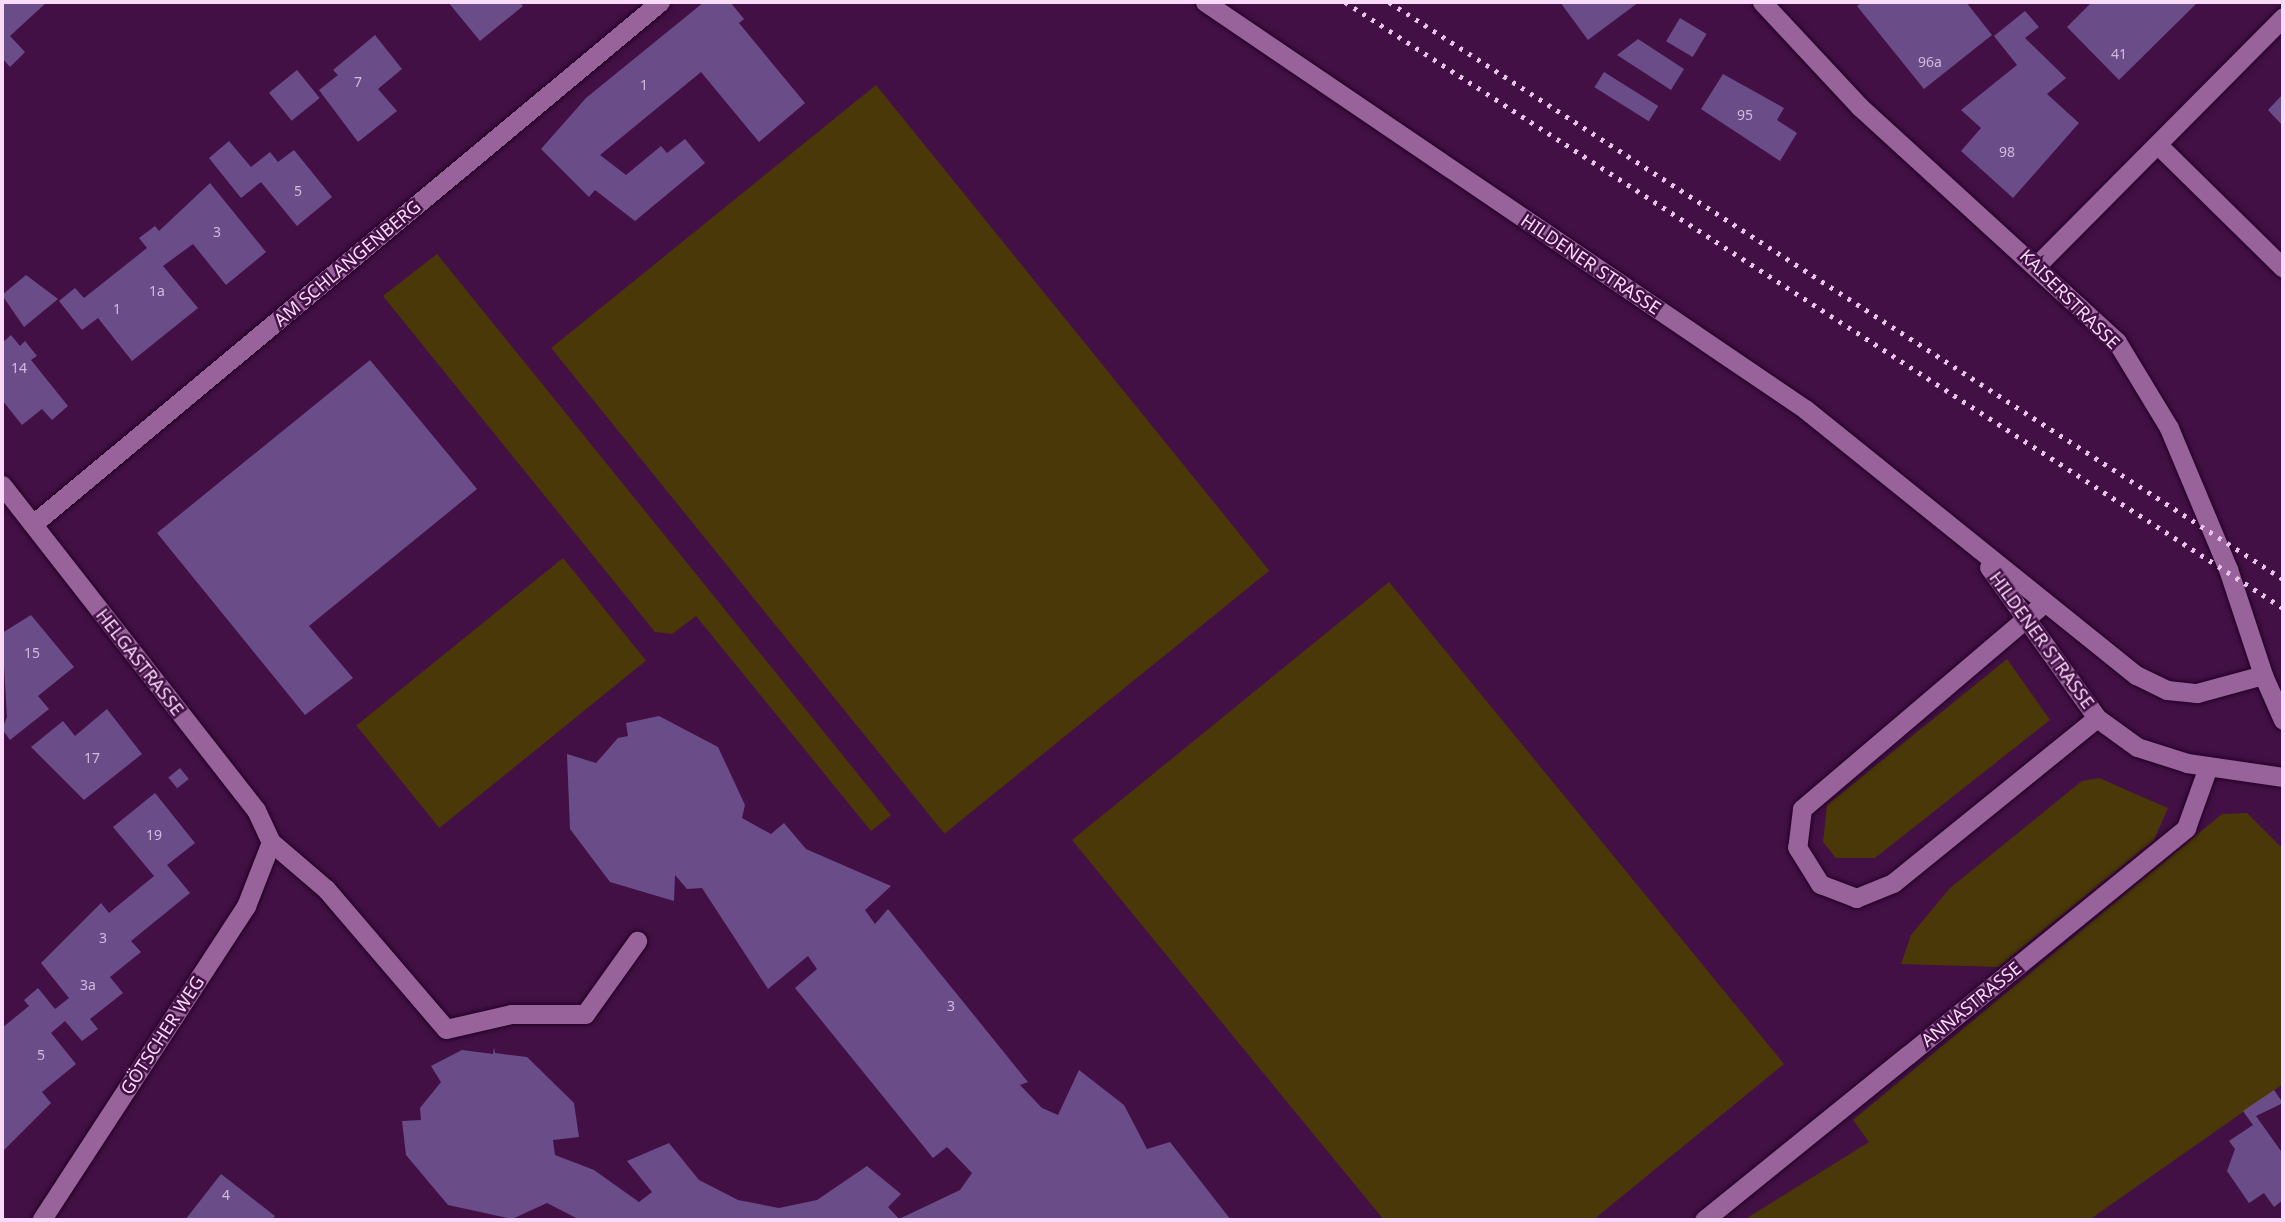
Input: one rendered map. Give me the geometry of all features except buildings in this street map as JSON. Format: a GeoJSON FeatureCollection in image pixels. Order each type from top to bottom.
{"type":"FeatureCollection","features":[{"type":"Feature","properties":{"kind":"street","name":"AM SCHLANGENBERG"},"geometry":{"type":"LineString","coordinates":[[33,524],[660,2]]}},
{"type":"Feature","properties":{"kind":"street","name":"HILDENER STRASSE"},"geometry":{"type":"LineString","coordinates":[[1205,2],[1805,409],[2136,676],[2167,690],[2197,693],[2263,675]]}},
{"type":"Feature","properties":{"kind":"street","name":"KAISERSTRASSE"},"geometry":{"type":"LineString","coordinates":[[1762,2],[1860,107],[2038,264],[2116,342],[2169,428],[2228,569],[2263,675]]}},
{"type":"Feature","properties":{"kind":"street"},"geometry":{"type":"LineString","coordinates":[[2038,264],[2283,17]]}},
{"type":"Feature","properties":{"kind":"street"},"geometry":{"type":"LineString","coordinates":[[2158,145],[2283,268]]}},
{"type":"Feature","properties":{"kind":"street","name":"HELGASTRASSE"},"geometry":{"type":"LineString","coordinates":[[2,485],[256,810],[271,842]]}},
{"type":"Feature","properties":{"kind":"street","name":"HILDENER STRASSE"},"geometry":{"type":"LineString","coordinates":[[1968,538],[2097,718],[2137,747],[2208,767],[2283,777]]}},
{"type":"Feature","properties":{"kind":"street"},"geometry":{"type":"LineString","coordinates":[[2044,603],[1802,809],[1797,847],[1820,884],[1856,898],[1893,884],[2097,718]]}},
{"type":"Feature","properties":{"kind":"street"},"geometry":{"type":"LineString","coordinates":[[2263,675],[2283,720]]}},
{"type":"Feature","properties":{"kind":"street","name":"ANNASTRASSE"},"geometry":{"type":"LineString","coordinates":[[1704,1220],[2186,828],[2208,767]]}},
{"type":"Feature","properties":{"kind":"street"},"geometry":{"type":"LineString","coordinates":[[271,842],[326,889],[446,1029],[511,1014],[585,1014],[637,941]]}},
{"type":"Feature","properties":{"kind":"street","name":"GÖTSCHER WEG"},"geometry":{"type":"LineString","coordinates":[[41,1220],[246,906],[271,842]]}},
{"type":"Feature","properties":{"kind":"shaded area"},"geometry":{"type":"Polygon","coordinates":[[[876,85],[1269,571],[944,834],[551,348],[876,85]]]}},
{"type":"Feature","properties":{"kind":"shaded area"},"geometry":{"type":"Polygon","coordinates":[[[437,254],[891,815],[871,831],[696,616],[672,634],[655,632],[383,296],[437,254]]]}},
{"type":"Feature","properties":{"kind":"shaded area"},"geometry":{"type":"Polygon","coordinates":[[[563,558],[646,661],[439,828],[356,725],[563,558]]]}},
{"type":"Feature","properties":{"kind":"shaded area"},"geometry":{"type":"Polygon","coordinates":[[[1389,582],[1784,1064],[1593,1220],[1384,1220],[1072,840],[1389,582]]]}},
{"type":"Feature","properties":{"kind":"shaded area"},"geometry":{"type":"Polygon","coordinates":[[[2007,659],[2050,720],[1875,858],[1836,858],[1823,842],[1827,805],[2007,659]]]}},
{"type":"Feature","properties":{"kind":"shaded area"},"geometry":{"type":"Polygon","coordinates":[[[2099,778],[2168,808],[2154,840],[1998,967],[1901,964],[1911,935],[1950,888],[2082,781],[2099,778]]]}},
{"type":"Feature","properties":{"kind":"shaded area"},"geometry":{"type":"Polygon","coordinates":[[[2247,813],[2283,849],[2283,1084],[2089,1220],[1744,1220],[1869,1142],[1853,1120],[2222,814],[2247,813]]]}},
{"type":"Feature","properties":{"kind":"railway"},"geometry":{"type":"LineString","coordinates":[[1345,2],[2283,608]]}},
{"type":"Feature","properties":{"kind":"railway"},"geometry":{"type":"LineString","coordinates":[[1389,2],[2283,579]]}}]}
